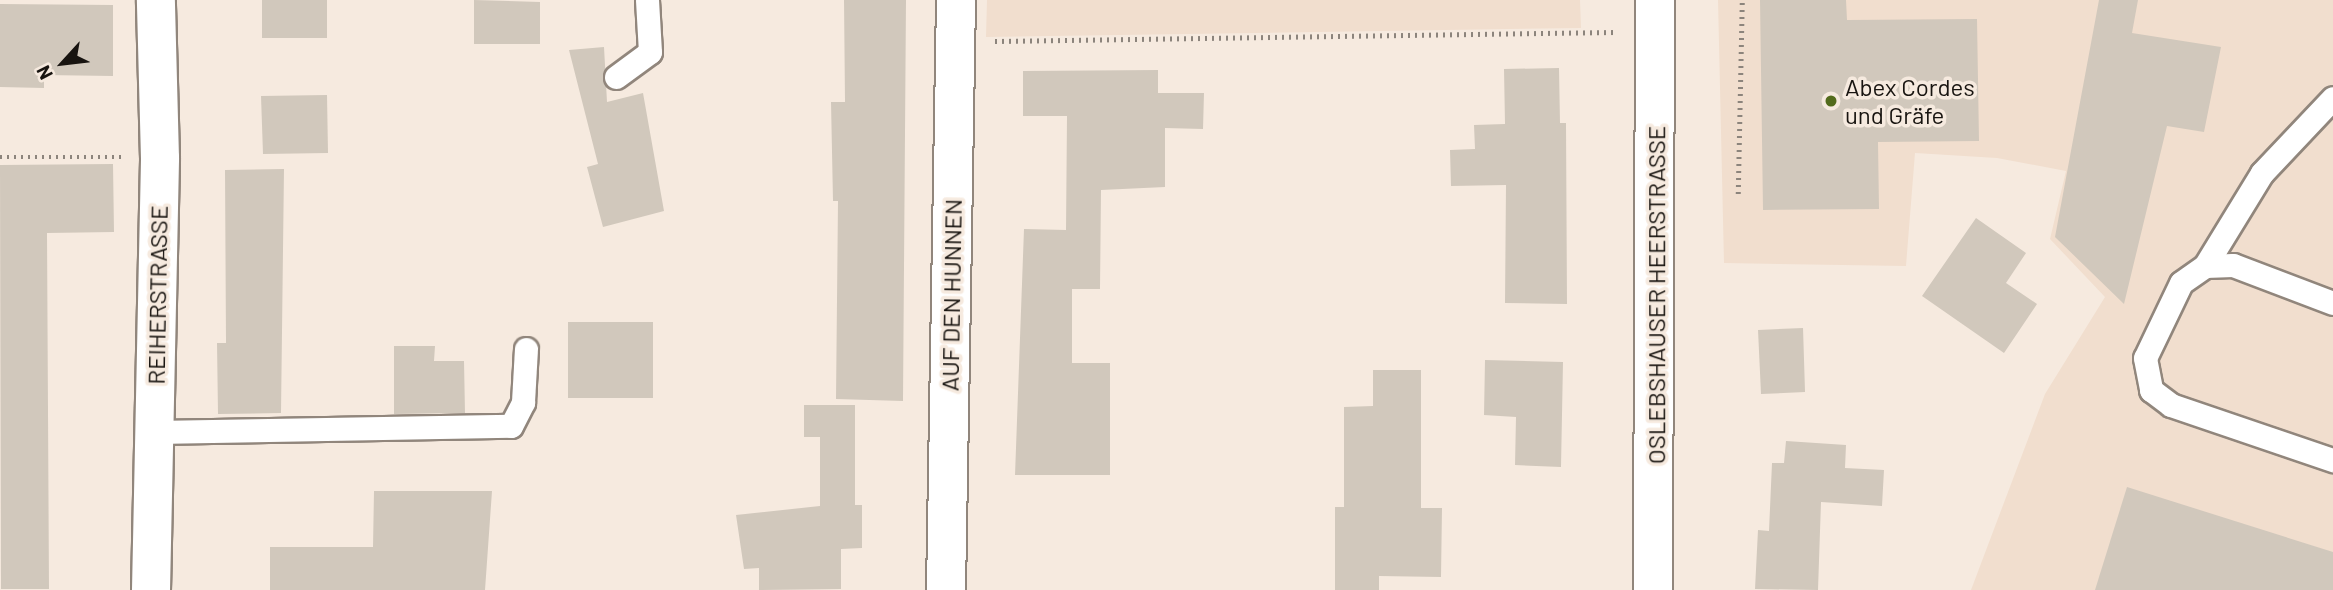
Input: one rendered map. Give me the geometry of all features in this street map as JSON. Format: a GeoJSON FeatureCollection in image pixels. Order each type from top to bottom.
{"type":"FeatureCollection","features":[{"type":"Feature","properties":{"kind":"street","name":"REIHERSTRASSE"},"geometry":{"type":"LineString","coordinates":[[151,590],[160,158],[156,0]]}},
{"type":"Feature","properties":{"kind":"street","name":"AUF DEN HUNNEN"},"geometry":{"type":"LineString","coordinates":[[946,590],[956,0]]}},
{"type":"Feature","properties":{"kind":"street","name":"OSLEBSHAUSER HEERSTRASSE"},"geometry":{"type":"LineString","coordinates":[[1653,590],[1655,0]]}},
{"type":"Feature","properties":{"kind":"lane"},"geometry":{"type":"LineString","coordinates":[[616,77],[650,52],[647,0]]}},
{"type":"Feature","properties":{"kind":"lane"},"geometry":{"type":"LineString","coordinates":[[2333,98],[2262,173],[2205,266],[2180,283],[2145,358],[2151,390],[2171,405],[2333,460]]}},
{"type":"Feature","properties":{"kind":"lane"},"geometry":{"type":"LineString","coordinates":[[2205,266],[2233,265],[2333,303]]}},
{"type":"Feature","properties":{"kind":"lane"},"geometry":{"type":"LineString","coordinates":[[155,432],[511,426],[523,402],[526,349]]}},
{"type":"Feature","properties":{"kind":"path"},"geometry":{"type":"LineString","coordinates":[[1738,194],[1742,0]]}},
{"type":"Feature","properties":{"kind":"path"},"geometry":{"type":"LineString","coordinates":[[956,41],[1581,33]]}},
{"type":"Feature","properties":{"kind":"path"},"geometry":{"type":"LineString","coordinates":[[0,157],[160,158]]}},
{"type":"Feature","properties":{"kind":"shaded area"},"geometry":{"type":"Polygon","coordinates":[[[987,0],[1580,0],[1581,28],[986,37],[987,0]]]}},
{"type":"Feature","properties":{"kind":"shaded area"},"geometry":{"type":"Polygon","coordinates":[[[1718,0],[2333,0],[2333,590],[1971,590],[2045,394],[2105,297],[2050,239],[2066,171],[1997,158],[1915,153],[1906,266],[1724,263],[1718,0]]]}},
{"type":"Feature","properties":{"kind":"building"},"geometry":{"type":"Polygon","coordinates":[[[262,0],[327,0],[327,38],[262,38],[262,0]]]}},
{"type":"Feature","properties":{"kind":"building"},"geometry":{"type":"Polygon","coordinates":[[[474,0],[540,2],[540,44],[474,44],[474,0]]]}},
{"type":"Feature","properties":{"kind":"building"},"geometry":{"type":"Polygon","coordinates":[[[844,0],[906,0],[903,401],[836,399],[838,201],[833,201],[831,102],[845,102],[844,0]]]}},
{"type":"Feature","properties":{"kind":"building"},"geometry":{"type":"Polygon","coordinates":[[[1760,0],[1846,0],[1847,20],[1977,19],[1979,141],[1878,142],[1879,209],[1763,210],[1760,0]]]}},
{"type":"Feature","properties":{"kind":"building"},"geometry":{"type":"Polygon","coordinates":[[[2099,0],[2138,0],[2132,33],[2221,47],[2204,132],[2167,126],[2124,304],[2055,237],[2099,0]]]}},
{"type":"Feature","properties":{"kind":"building"},"geometry":{"type":"Polygon","coordinates":[[[0,4],[113,5],[113,76],[44,75],[44,88],[0,87],[0,4]]]}},
{"type":"Feature","properties":{"kind":"building"},"geometry":{"type":"Polygon","coordinates":[[[604,47],[607,102],[643,93],[664,211],[603,227],[587,167],[598,164],[569,50],[604,47]]]}},
{"type":"Feature","properties":{"kind":"building"},"geometry":{"type":"Polygon","coordinates":[[[1559,68],[1560,123],[1566,123],[1567,304],[1505,303],[1506,185],[1451,186],[1450,150],[1475,149],[1474,125],[1505,124],[1504,69],[1559,68]]]}},
{"type":"Feature","properties":{"kind":"building"},"geometry":{"type":"Polygon","coordinates":[[[1158,70],[1158,93],[1204,93],[1203,129],[1165,128],[1165,187],[1101,190],[1100,289],[1072,289],[1072,363],[1110,363],[1110,475],[1015,475],[1024,229],[1066,230],[1067,116],[1023,116],[1023,71],[1158,70]]]}},
{"type":"Feature","properties":{"kind":"building"},"geometry":{"type":"Polygon","coordinates":[[[327,95],[328,153],[263,154],[261,96],[327,95]]]}},
{"type":"Feature","properties":{"kind":"building"},"geometry":{"type":"Polygon","coordinates":[[[113,164],[114,232],[47,233],[49,589],[1,589],[0,165],[113,164]]]}},
{"type":"Feature","properties":{"kind":"building"},"geometry":{"type":"Polygon","coordinates":[[[284,169],[281,413],[218,414],[217,343],[226,343],[225,170],[284,169]]]}},
{"type":"Feature","properties":{"kind":"building"},"geometry":{"type":"Polygon","coordinates":[[[1976,218],[2026,253],[2006,283],[2037,304],[2004,353],[1922,296],[1976,218]]]}},
{"type":"Feature","properties":{"kind":"building"},"geometry":{"type":"Polygon","coordinates":[[[568,322],[653,322],[653,398],[568,398],[568,322]]]}},
{"type":"Feature","properties":{"kind":"building"},"geometry":{"type":"Polygon","coordinates":[[[1803,328],[1805,392],[1761,394],[1758,330],[1803,328]]]}},
{"type":"Feature","properties":{"kind":"building"},"geometry":{"type":"Polygon","coordinates":[[[394,346],[435,346],[434,361],[464,361],[465,413],[394,414],[394,346]]]}},
{"type":"Feature","properties":{"kind":"building"},"geometry":{"type":"Polygon","coordinates":[[[1485,360],[1563,362],[1561,467],[1515,465],[1516,417],[1484,415],[1485,360]]]}},
{"type":"Feature","properties":{"kind":"building"},"geometry":{"type":"Polygon","coordinates":[[[1373,370],[1421,370],[1421,508],[1442,508],[1441,577],[1379,576],[1379,590],[1335,590],[1335,507],[1344,507],[1344,407],[1373,406],[1373,370]]]}},
{"type":"Feature","properties":{"kind":"building"},"geometry":{"type":"Polygon","coordinates":[[[804,405],[855,405],[855,505],[862,505],[862,548],[841,549],[841,589],[759,590],[759,568],[744,569],[736,515],[820,506],[820,437],[804,437],[804,405]]]}},
{"type":"Feature","properties":{"kind":"building"},"geometry":{"type":"Polygon","coordinates":[[[1786,441],[1846,445],[1845,468],[1884,470],[1882,506],[1821,502],[1818,590],[1755,589],[1758,530],[1769,531],[1772,463],[1784,463],[1786,441]]]}},
{"type":"Feature","properties":{"kind":"building"},"geometry":{"type":"Polygon","coordinates":[[[2127,487],[2333,552],[2333,590],[2095,590],[2127,487]]]}},
{"type":"Feature","properties":{"kind":"building"},"geometry":{"type":"Polygon","coordinates":[[[374,491],[492,491],[485,590],[270,590],[270,547],[373,547],[374,491]]]}},
{"type":"Feature","properties":{"kind":"place","name":"Abex Cordes und Gräfe"},"geometry":{"type":"Point","coordinates":[1831,101]}}]}
